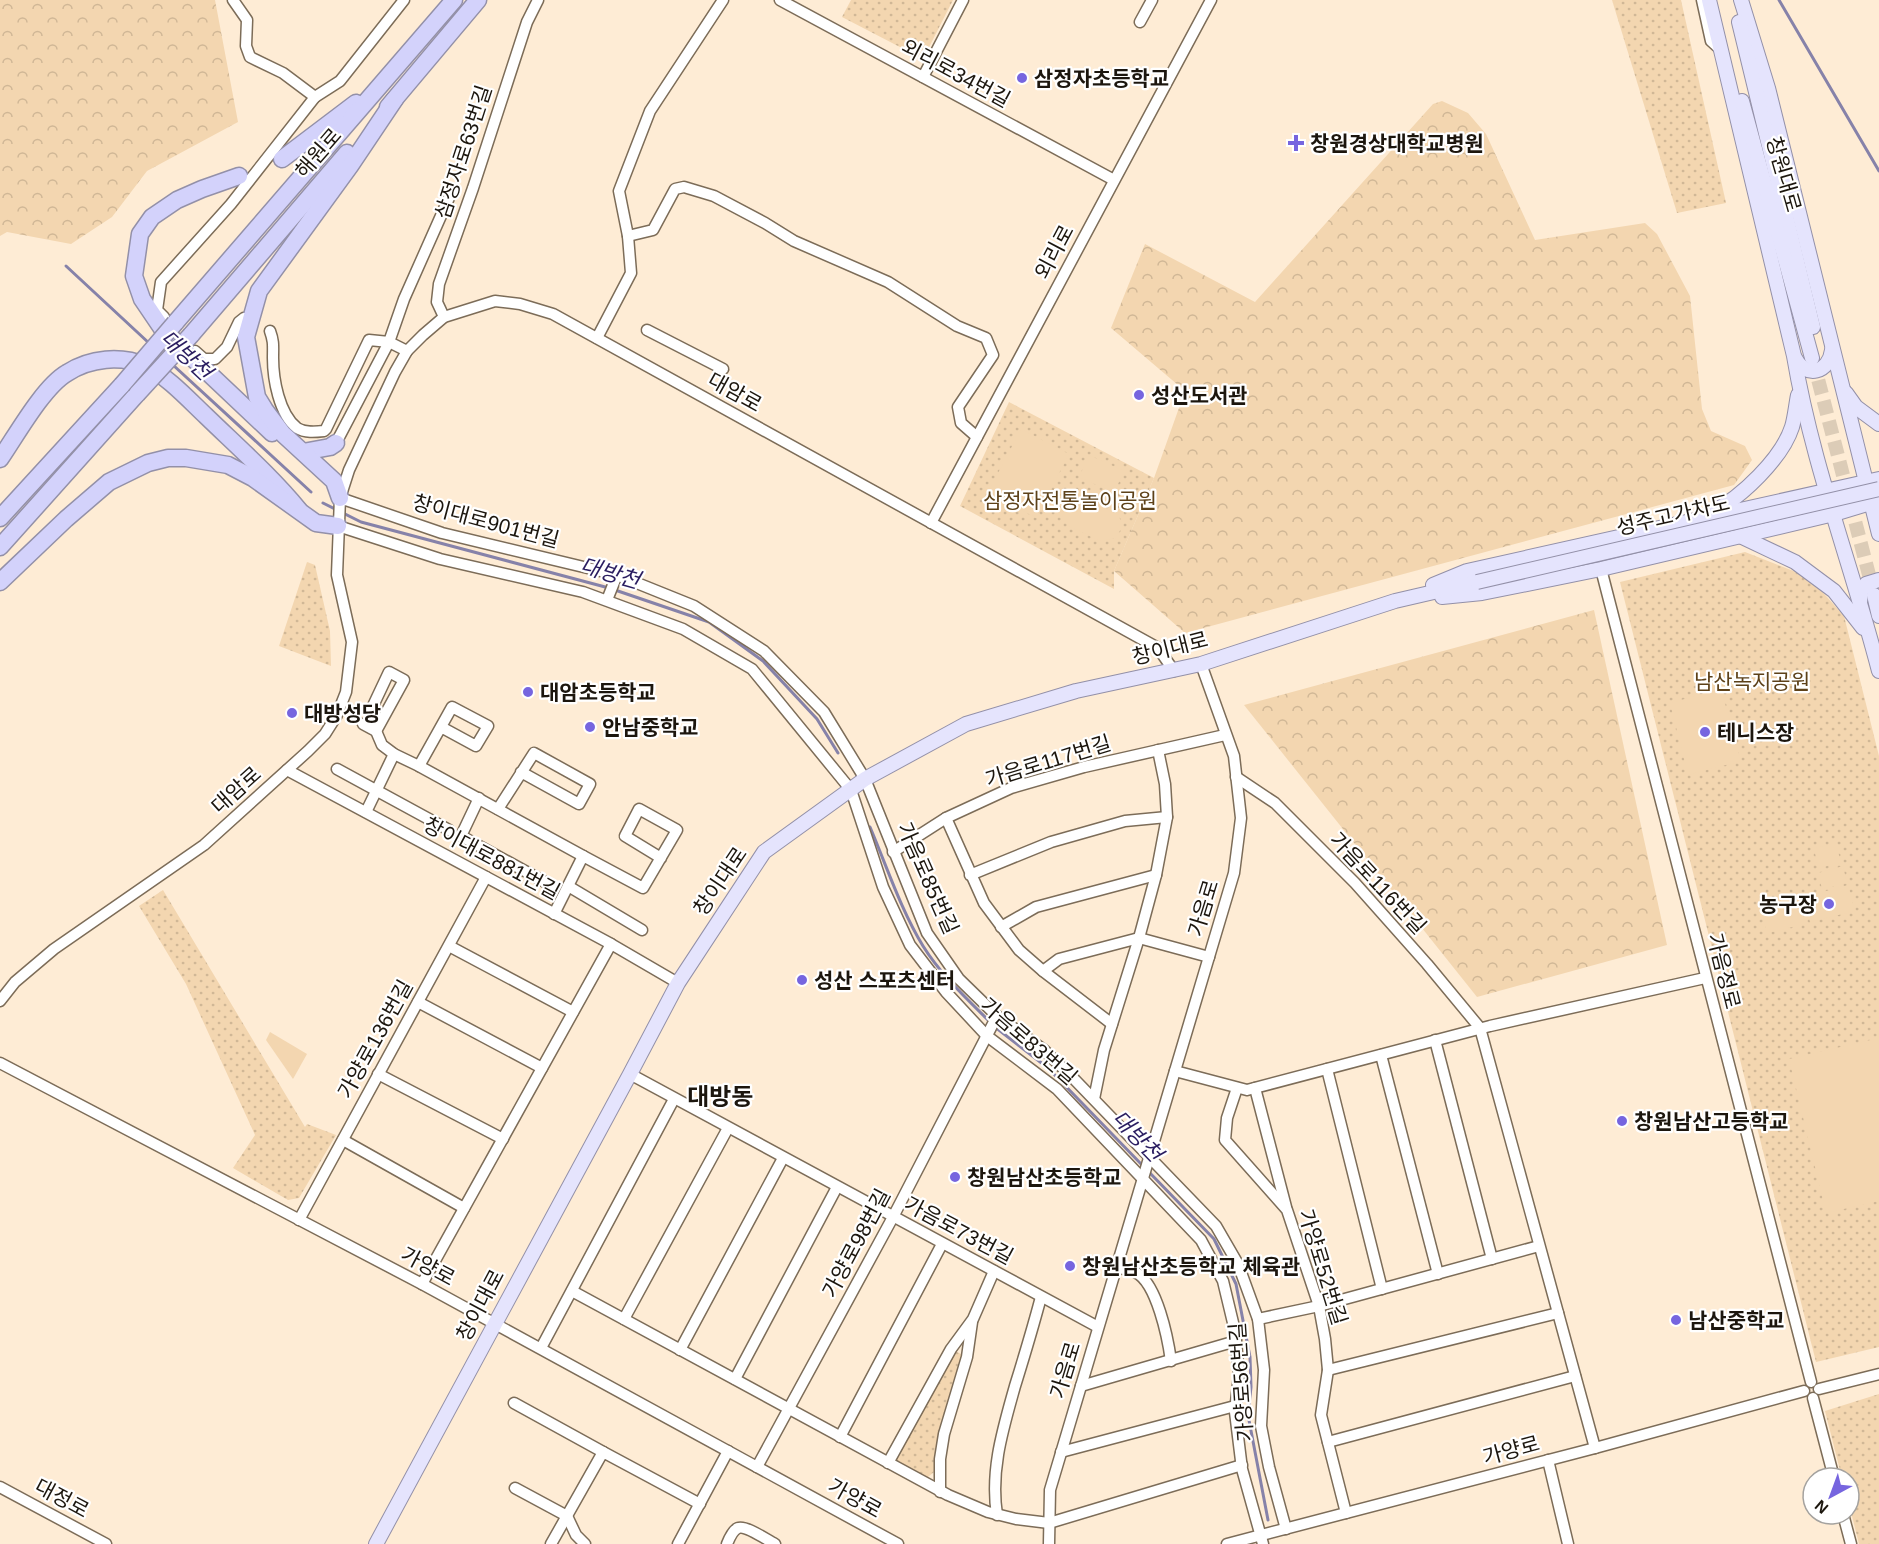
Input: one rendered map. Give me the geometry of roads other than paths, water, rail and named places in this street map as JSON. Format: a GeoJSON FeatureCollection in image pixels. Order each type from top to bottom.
{"type":"FeatureCollection","features":[{"type":"Feature","properties":{"kind":"highway","name":"해원로"},"geometry":{"type":"LineString","coordinates":[[0,518],[122,385],[454,0]]}},
{"type":"Feature","properties":{"kind":"highway","name":"해원로"},"geometry":{"type":"LineString","coordinates":[[0,547],[191,335],[478,0]]}},
{"type":"Feature","properties":{"kind":"highway"},"geometry":{"type":"LineString","coordinates":[[282,159],[381,85]]}},
{"type":"Feature","properties":{"kind":"highway"},"geometry":{"type":"LineString","coordinates":[[340,498],[334,482],[283,434],[257,397],[246,337],[259,291],[350,166],[395,99]]}},
{"type":"Feature","properties":{"kind":"highway"},"geometry":{"type":"LineString","coordinates":[[239,176],[177,200],[152,217],[140,234],[135,276],[142,299],[163,330],[340,498]]}},
{"type":"Feature","properties":{"kind":"highway"},"geometry":{"type":"LineString","coordinates":[[0,459],[45,394],[66,373],[99,360],[122,359],[147,367],[175,387],[280,486],[299,510]]}},
{"type":"Feature","properties":{"kind":"highway"},"geometry":{"type":"LineString","coordinates":[[303,452],[330,447],[336,443]]}},
{"type":"Feature","properties":{"kind":"highway"},"geometry":{"type":"LineString","coordinates":[[0,582],[92,495],[109,482],[148,463],[168,458],[186,458],[228,465],[254,478],[316,523],[338,526]]}},
{"type":"Feature","properties":{"kind":"main road"},"geometry":{"type":"LineString","coordinates":[[1709,0],[1794,356],[1799,390],[1826,492],[1879,672]]}},
{"type":"Feature","properties":{"kind":"main road","name":"창원대로"},"geometry":{"type":"LineString","coordinates":[[1717,0],[1746,117],[1821,354]]}},
{"type":"Feature","properties":{"kind":"main road","name":"창원대로"},"geometry":{"type":"LineString","coordinates":[[1734,0],[1821,354]]}},
{"type":"Feature","properties":{"kind":"main road"},"geometry":{"type":"LineString","coordinates":[[1741,0],[1768,88],[1821,354],[1856,407],[1879,424]]}},
{"type":"Feature","properties":{"kind":"main road"},"geometry":{"type":"LineString","coordinates":[[1794,356],[1803,369],[1811,371],[1827,365],[1831,358],[1821,354]]}},
{"type":"Feature","properties":{"kind":"main road"},"geometry":{"type":"LineString","coordinates":[[1841,385],[1872,480],[1879,534]]}},
{"type":"Feature","properties":{"kind":"main road"},"geometry":{"type":"LineString","coordinates":[[1699,519],[1746,490],[1776,454],[1791,429],[1799,390]]}},
{"type":"Feature","properties":{"kind":"main road"},"geometry":{"type":"LineString","coordinates":[[1395,601],[1467,571],[1872,480]]}},
{"type":"Feature","properties":{"kind":"main road","name":"성주고가차도"},"geometry":{"type":"LineString","coordinates":[[1477,582],[1879,489]]}},
{"type":"Feature","properties":{"kind":"main road"},"geometry":{"type":"LineString","coordinates":[[1395,601],[1482,593],[1601,569],[1834,514],[1875,502]]}},
{"type":"Feature","properties":{"kind":"main road"},"geometry":{"type":"LineString","coordinates":[[1740,536],[1795,562],[1834,591],[1870,636]]}},
{"type":"Feature","properties":{"kind":"main road"},"geometry":{"type":"LineString","coordinates":[[1860,605],[1861,591],[1866,584],[1879,580]]}},
{"type":"Feature","properties":{"kind":"main road","name":"창이대로"},"geometry":{"type":"LineString","coordinates":[[376,1544],[678,983],[764,852],[865,780],[966,724],[1076,691],[1201,664],[1395,601],[1477,582]]}},
{"type":"Feature","properties":{"kind":"main road"},"geometry":{"type":"LineString","coordinates":[[1874,595],[1879,616]]}},
{"type":"Feature","properties":{"kind":"street"},"geometry":{"type":"LineString","coordinates":[[233,0],[247,20],[246,46],[250,57],[283,73],[315,98]]}},
{"type":"Feature","properties":{"kind":"street"},"geometry":{"type":"LineString","coordinates":[[244,318],[239,322],[227,347],[215,358],[204,358],[196,353],[157,310],[161,282],[231,204],[315,98],[340,81],[404,0]]}},
{"type":"Feature","properties":{"kind":"street","name":"삼정자로63번길"},"geometry":{"type":"LineString","coordinates":[[444,317],[437,302],[439,284],[527,22],[538,0]]}},
{"type":"Feature","properties":{"kind":"street"},"geometry":{"type":"LineString","coordinates":[[597,338],[631,273],[628,236],[619,190],[650,111],[723,0]]}},
{"type":"Feature","properties":{"kind":"street","name":"외리로34번길"},"geometry":{"type":"LineString","coordinates":[[780,0],[1114,180]]}},
{"type":"Feature","properties":{"kind":"street"},"geometry":{"type":"LineString","coordinates":[[922,77],[963,0]]}},
{"type":"Feature","properties":{"kind":"street"},"geometry":{"type":"LineString","coordinates":[[1140,22],[1152,0]]}},
{"type":"Feature","properties":{"kind":"street","name":"외리로"},"geometry":{"type":"LineString","coordinates":[[931,523],[1211,0]]}},
{"type":"Feature","properties":{"kind":"street"},"geometry":{"type":"LineString","coordinates":[[1702,0],[1711,41],[1721,50]]}},
{"type":"Feature","properties":{"kind":"street"},"geometry":{"type":"LineString","coordinates":[[628,236],[653,230],[675,189],[684,187],[714,196],[794,241],[888,282],[957,326],[986,338],[993,355],[958,406],[961,423],[977,437]]}},
{"type":"Feature","properties":{"kind":"street"},"geometry":{"type":"LineString","coordinates":[[336,443],[389,342],[404,300],[452,191]]}},
{"type":"Feature","properties":{"kind":"street","name":"대암로"},"geometry":{"type":"LineString","coordinates":[[0,1001],[15,982],[54,949],[204,845],[325,734],[337,715],[346,692],[352,642],[338,575],[340,498],[349,470],[407,351],[444,317],[495,301],[520,304],[553,314],[1158,648],[1174,670]]}},
{"type":"Feature","properties":{"kind":"street"},"geometry":{"type":"LineString","coordinates":[[647,330],[723,369]]}},
{"type":"Feature","properties":{"kind":"street"},"geometry":{"type":"LineString","coordinates":[[270,331],[274,344],[273,357],[277,391],[282,409],[297,428],[310,432],[326,429],[369,340],[389,342],[407,351]]}},
{"type":"Feature","properties":{"kind":"street","name":"창이대로901번길"},"geometry":{"type":"LineString","coordinates":[[340,498],[441,532],[617,575],[694,606],[764,651],[824,712],[865,780]]}},
{"type":"Feature","properties":{"kind":"street"},"geometry":{"type":"LineString","coordinates":[[338,526],[441,559],[584,592],[683,629],[752,669],[851,790]]}},
{"type":"Feature","properties":{"kind":"street","name":"가음정로"},"geometry":{"type":"LineString","coordinates":[[1601,569],[1830,1466]]}},
{"type":"Feature","properties":{"kind":"street"},"geometry":{"type":"LineString","coordinates":[[607,600],[617,575]]}},
{"type":"Feature","properties":{"kind":"street"},"geometry":{"type":"LineString","coordinates":[[752,669],[764,651]]}},
{"type":"Feature","properties":{"kind":"street","name":"가음로"},"geometry":{"type":"LineString","coordinates":[[1049,1544],[1050,1490],[1234,873],[1241,818],[1234,756],[1224,735],[1201,664]]}},
{"type":"Feature","properties":{"kind":"street"},"geometry":{"type":"LineString","coordinates":[[372,708],[389,672],[404,680],[376,731]]}},
{"type":"Feature","properties":{"kind":"street"},"geometry":{"type":"LineString","coordinates":[[363,724],[376,731],[382,745],[394,754],[643,888],[661,858],[677,830],[639,809],[625,836],[661,858]]}},
{"type":"Feature","properties":{"kind":"street"},"geometry":{"type":"LineString","coordinates":[[419,766],[441,727]]}},
{"type":"Feature","properties":{"kind":"street","name":"가음로117번길"},"geometry":{"type":"LineString","coordinates":[[893,852],[946,818],[1011,788],[1084,767],[1224,735]]}},
{"type":"Feature","properties":{"kind":"street"},"geometry":{"type":"LineString","coordinates":[[1094,1100],[1104,1050],[1156,875],[1167,817],[1165,784],[1158,750]]}},
{"type":"Feature","properties":{"kind":"street"},"geometry":{"type":"LineString","coordinates":[[498,809],[521,772],[534,753],[590,784],[579,804],[521,772]]}},
{"type":"Feature","properties":{"kind":"street"},"geometry":{"type":"LineString","coordinates":[[366,812],[394,754]]}},
{"type":"Feature","properties":{"kind":"street"},"geometry":{"type":"LineString","coordinates":[[337,769],[449,831]]}},
{"type":"Feature","properties":{"kind":"street","name":"창이대로881번길"},"geometry":{"type":"LineString","coordinates":[[287,770],[611,944],[678,983]]}},
{"type":"Feature","properties":{"kind":"street","name":"가음로116번길"},"geometry":{"type":"LineString","coordinates":[[1236,777],[1275,803],[1355,882],[1480,1028]]}},
{"type":"Feature","properties":{"kind":"street","name":"가음로85번길"},"geometry":{"type":"LineString","coordinates":[[865,780],[927,933],[959,979],[998,1016],[1044,1050],[1148,1159]]}},
{"type":"Feature","properties":{"kind":"street","name":"가음로83번길"},"geometry":{"type":"LineString","coordinates":[[851,790],[884,887],[910,945],[946,992],[987,1036],[1057,1089],[1201,1240],[1223,1281],[1236,1341],[1239,1375],[1236,1406],[1242,1464],[1262,1540]]}},
{"type":"Feature","properties":{"kind":"street"},"geometry":{"type":"LineString","coordinates":[[479,798],[461,836],[554,887]]}},
{"type":"Feature","properties":{"kind":"street"},"geometry":{"type":"LineString","coordinates":[[970,875],[1051,842],[1125,821],[1167,817]]}},
{"type":"Feature","properties":{"kind":"street"},"geometry":{"type":"LineString","coordinates":[[946,818],[984,903],[1019,950],[1112,1024]]}},
{"type":"Feature","properties":{"kind":"street"},"geometry":{"type":"LineString","coordinates":[[554,914],[583,856]]}},
{"type":"Feature","properties":{"kind":"street"},"geometry":{"type":"LineString","coordinates":[[1001,927],[1036,907],[1156,875]]}},
{"type":"Feature","properties":{"kind":"street","name":"가양로136번길"},"geometry":{"type":"LineString","coordinates":[[299,1220],[486,877]]}},
{"type":"Feature","properties":{"kind":"street"},"geometry":{"type":"LineString","coordinates":[[568,886],[642,930]]}},
{"type":"Feature","properties":{"kind":"street"},"geometry":{"type":"LineString","coordinates":[[1043,971],[1059,959],[1139,938],[1209,957]]}},
{"type":"Feature","properties":{"kind":"street"},"geometry":{"type":"LineString","coordinates":[[422,1284],[611,944]]}},
{"type":"Feature","properties":{"kind":"street"},"geometry":{"type":"LineString","coordinates":[[448,946],[573,1012]]}},
{"type":"Feature","properties":{"kind":"street"},"geometry":{"type":"LineString","coordinates":[[1175,1071],[1247,1090],[1480,1028],[1705,978]]}},
{"type":"Feature","properties":{"kind":"street"},"geometry":{"type":"LineString","coordinates":[[418,1002],[542,1068]]}},
{"type":"Feature","properties":{"kind":"street","name":"가양로98번길"},"geometry":{"type":"LineString","coordinates":[[757,1467],[893,1217],[998,1016]]}},
{"type":"Feature","properties":{"kind":"street"},"geometry":{"type":"LineString","coordinates":[[1480,1028],[1594,1448]]}},
{"type":"Feature","properties":{"kind":"street"},"geometry":{"type":"LineString","coordinates":[[1435,1040],[1492,1259]]}},
{"type":"Feature","properties":{"kind":"street"},"geometry":{"type":"LineString","coordinates":[[1382,1055],[1438,1274]]}},
{"type":"Feature","properties":{"kind":"street","name":"가양로"},"geometry":{"type":"LineString","coordinates":[[0,1063],[422,1284],[898,1544]]}},
{"type":"Feature","properties":{"kind":"street"},"geometry":{"type":"LineString","coordinates":[[1327,1069],[1382,1289]]}},
{"type":"Feature","properties":{"kind":"street"},"geometry":{"type":"LineString","coordinates":[[378,1074],[503,1139]]}},
{"type":"Feature","properties":{"kind":"street","name":"가음로73번길"},"geometry":{"type":"LineString","coordinates":[[630,1074],[1098,1327]]}},
{"type":"Feature","properties":{"kind":"street","name":"가양로52번길"},"geometry":{"type":"LineString","coordinates":[[1238,1088],[1227,1118],[1226,1140],[1287,1210],[1319,1306],[1328,1370],[1321,1415],[1347,1513]]}},
{"type":"Feature","properties":{"kind":"street"},"geometry":{"type":"LineString","coordinates":[[1255,1088],[1287,1210]]}},
{"type":"Feature","properties":{"kind":"street"},"geometry":{"type":"LineString","coordinates":[[541,1348],[674,1099]]}},
{"type":"Feature","properties":{"kind":"street"},"geometry":{"type":"LineString","coordinates":[[624,1319],[728,1128]]}},
{"type":"Feature","properties":{"kind":"street"},"geometry":{"type":"LineString","coordinates":[[343,1140],[464,1208]]}},
{"type":"Feature","properties":{"kind":"street"},"geometry":{"type":"LineString","coordinates":[[680,1350],[783,1158]]}},
{"type":"Feature","properties":{"kind":"street","name":"가양로56번길"},"geometry":{"type":"LineString","coordinates":[[1148,1159],[1216,1226],[1238,1264],[1258,1319],[1264,1370],[1261,1425],[1269,1467],[1286,1529]]}},
{"type":"Feature","properties":{"kind":"street"},"geometry":{"type":"LineString","coordinates":[[735,1379],[837,1186]]}},
{"type":"Feature","properties":{"kind":"street"},"geometry":{"type":"LineString","coordinates":[[840,1437],[942,1244]]}},
{"type":"Feature","properties":{"kind":"street"},"geometry":{"type":"LineString","coordinates":[[1258,1319],[1319,1306],[1539,1246]]}},
{"type":"Feature","properties":{"kind":"street"},"geometry":{"type":"LineString","coordinates":[[1116,1268],[1137,1272],[1148,1286],[1162,1316],[1171,1361]]}},
{"type":"Feature","properties":{"kind":"street"},"geometry":{"type":"LineString","coordinates":[[888,1463],[951,1349],[973,1319],[994,1271]]}},
{"type":"Feature","properties":{"kind":"street"},"geometry":{"type":"LineString","coordinates":[[572,1290],[940,1492],[996,1515],[1049,1523],[1242,1464]]}},
{"type":"Feature","properties":{"kind":"street"},"geometry":{"type":"LineString","coordinates":[[996,1515],[994,1489],[1001,1436],[1041,1297]]}},
{"type":"Feature","properties":{"kind":"street"},"geometry":{"type":"LineString","coordinates":[[1328,1370],[1558,1313]]}},
{"type":"Feature","properties":{"kind":"street"},"geometry":{"type":"LineString","coordinates":[[940,1492],[940,1459],[944,1434],[967,1357],[973,1319]]}},
{"type":"Feature","properties":{"kind":"street"},"geometry":{"type":"LineString","coordinates":[[1081,1386],[1236,1341]]}},
{"type":"Feature","properties":{"kind":"street","name":"가양로"},"geometry":{"type":"LineString","coordinates":[[1227,1544],[1262,1540],[1286,1529],[1879,1374]]}},
{"type":"Feature","properties":{"kind":"street"},"geometry":{"type":"LineString","coordinates":[[1328,1442],[1575,1376]]}},
{"type":"Feature","properties":{"kind":"street"},"geometry":{"type":"LineString","coordinates":[[514,1403],[700,1504]]}},
{"type":"Feature","properties":{"kind":"street"},"geometry":{"type":"LineString","coordinates":[[1061,1452],[1236,1406]]}},
{"type":"Feature","properties":{"kind":"street"},"geometry":{"type":"LineString","coordinates":[[678,1544],[728,1451]]}},
{"type":"Feature","properties":{"kind":"street"},"geometry":{"type":"LineString","coordinates":[[551,1544],[603,1452]]}},
{"type":"Feature","properties":{"kind":"street"},"geometry":{"type":"LineString","coordinates":[[1548,1460],[1568,1544]]}},
{"type":"Feature","properties":{"kind":"street","name":"대정로"},"geometry":{"type":"LineString","coordinates":[[0,1487],[106,1544]]}},
{"type":"Feature","properties":{"kind":"street"},"geometry":{"type":"LineString","coordinates":[[515,1488],[567,1516],[581,1544]]}},
{"type":"Feature","properties":{"kind":"street"},"geometry":{"type":"LineString","coordinates":[[1846,1526],[1851,1544]]}},
{"type":"Feature","properties":{"kind":"street"},"geometry":{"type":"LineString","coordinates":[[727,1544],[733,1532],[745,1527],[775,1544]]}},
{"type":"Feature","properties":{"kind":"waterway"},"geometry":{"type":"LineString","coordinates":[[1779,0],[1879,171]]}},
{"type":"Feature","properties":{"kind":"waterway","name":"대방천"},"geometry":{"type":"LineString","coordinates":[[66,266],[150,344]]}},
{"type":"Feature","properties":{"kind":"waterway","name":"대방천"},"geometry":{"type":"LineString","coordinates":[[173,365],[311,492]]}},
{"type":"Feature","properties":{"kind":"waterway","name":"대방천"},"geometry":{"type":"LineString","coordinates":[[323,503],[361,522],[609,588]]}},
{"type":"Feature","properties":{"kind":"waterway","name":"대방천"},"geometry":{"type":"LineString","coordinates":[[615,590],[709,622],[763,661],[817,719],[838,753]]}},
{"type":"Feature","properties":{"kind":"waterway","name":"대방천"},"geometry":{"type":"LineString","coordinates":[[870,827],[901,903],[923,946],[946,977],[991,1023]]}},
{"type":"Feature","properties":{"kind":"waterway","name":"대방천"},"geometry":{"type":"LineString","coordinates":[[995,1027],[1048,1068],[1143,1166]]}},
{"type":"Feature","properties":{"kind":"waterway","name":"대방천"},"geometry":{"type":"LineString","coordinates":[[1148,1171],[1214,1239],[1236,1284],[1250,1357],[1251,1387],[1248,1415],[1268,1520]]}},
{"type":"Feature","properties":{"kind":"tunnel"},"geometry":{"type":"LineString","coordinates":[[1813,360],[1874,594]]}},
{"type":"Feature","properties":{"kind":"place","name":"삼정자초등학교"},"geometry":{"type":"Point","coordinates":[1022,78]}},
{"type":"Feature","properties":{"kind":"place","name":"창원경상대학교병원"},"geometry":{"type":"Point","coordinates":[1296,143]}},
{"type":"Feature","properties":{"kind":"place","name":"성산도서관"},"geometry":{"type":"Point","coordinates":[1139,395]}},
{"type":"Feature","properties":{"kind":"place","name":"대암초등학교"},"geometry":{"type":"Point","coordinates":[528,692]}},
{"type":"Feature","properties":{"kind":"place","name":"대방성당"},"geometry":{"type":"Point","coordinates":[292,713]}},
{"type":"Feature","properties":{"kind":"place","name":"안남중학교"},"geometry":{"type":"Point","coordinates":[590,727]}},
{"type":"Feature","properties":{"kind":"place","name":"테니스장"},"geometry":{"type":"Point","coordinates":[1705,732]}},
{"type":"Feature","properties":{"kind":"place","name":"농구장"},"geometry":{"type":"Point","coordinates":[1829,904]}},
{"type":"Feature","properties":{"kind":"place","name":"성산 스포츠센터"},"geometry":{"type":"Point","coordinates":[802,980]}},
{"type":"Feature","properties":{"kind":"place","name":"창원남산고등학교"},"geometry":{"type":"Point","coordinates":[1622,1121]}},
{"type":"Feature","properties":{"kind":"place","name":"창원남산초등학교"},"geometry":{"type":"Point","coordinates":[955,1177]}},
{"type":"Feature","properties":{"kind":"place","name":"창원남산초등학교 체육관"},"geometry":{"type":"Point","coordinates":[1070,1266]}},
{"type":"Feature","properties":{"kind":"place","name":"남산중학교"},"geometry":{"type":"Point","coordinates":[1676,1320]}},
{"type":"Feature","properties":{"kind":"district","name":"대방동"},"geometry":{"type":"Point","coordinates":[720,1096]}},
{"type":"Feature","properties":{"kind":"park label","name":"삼정자전통놀이공원"},"geometry":{"type":"Point","coordinates":[1070,500]}},
{"type":"Feature","properties":{"kind":"park label","name":"남산녹지공원"},"geometry":{"type":"Point","coordinates":[1752,681]}}]}
